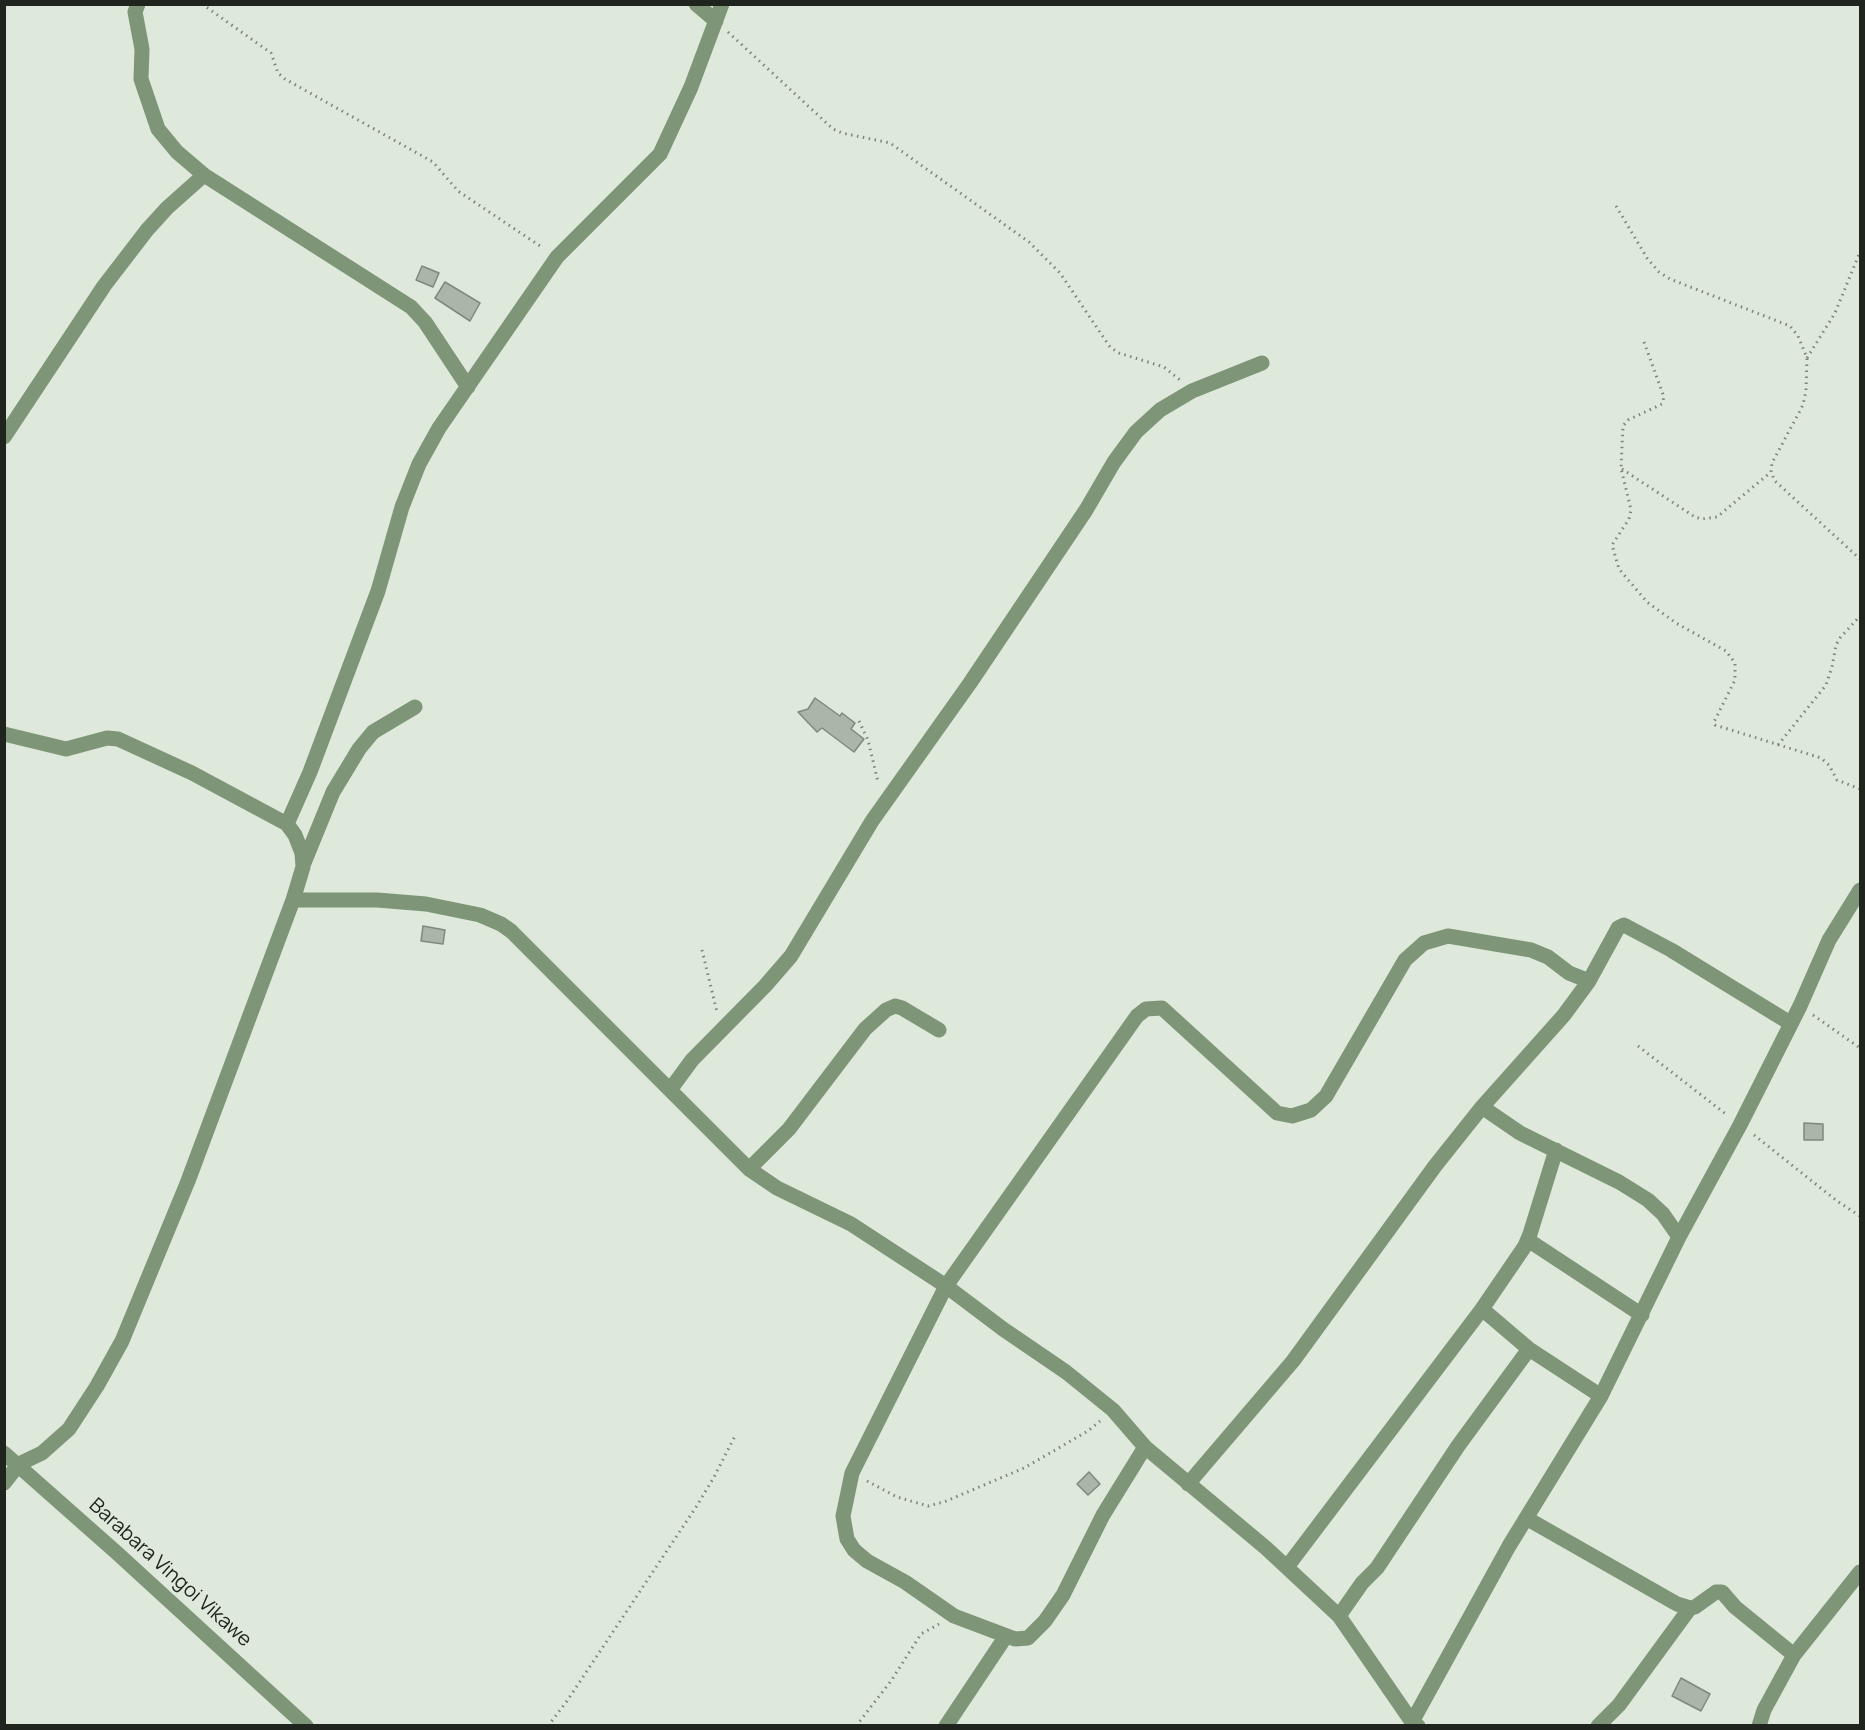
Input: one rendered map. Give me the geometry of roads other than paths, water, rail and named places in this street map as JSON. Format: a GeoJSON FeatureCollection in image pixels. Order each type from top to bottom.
{"type":"FeatureCollection","features":[{"type":"Feature","properties":{"kind":"street"},"geometry":{"type":"LineString","coordinates":[[138,4],[135,12],[142,49],[141,79],[158,129],[177,152],[204,175],[411,307],[425,322],[468,387]]}},
{"type":"Feature","properties":{"kind":"street"},"geometry":{"type":"LineString","coordinates":[[696,4],[716,21]]}},
{"type":"Feature","properties":{"kind":"street"},"geometry":{"type":"LineString","coordinates":[[287,824],[310,772],[374,601],[402,507],[419,464],[439,428],[557,257],[660,154],[691,87],[722,4]]}},
{"type":"Feature","properties":{"kind":"street"},"geometry":{"type":"LineString","coordinates":[[4,437],[104,286],[147,230],[167,208],[204,175]]}},
{"type":"Feature","properties":{"kind":"street"},"geometry":{"type":"LineString","coordinates":[[670,1090],[692,1060],[791,956],[882,807],[1021,607],[1086,510],[1114,462],[1136,432],[1160,410],[1192,391],[1262,363]]}},
{"type":"Feature","properties":{"kind":"street"},"geometry":{"type":"LineString","coordinates":[[4,1483],[19,1464],[42,1453],[69,1429],[97,1386],[122,1341],[188,1181],[293,900],[303,867],[333,792],[359,749],[373,732],[415,707]]}},
{"type":"Feature","properties":{"kind":"street"},"geometry":{"type":"LineString","coordinates":[[4,734],[66,749],[107,738],[118,739],[192,773],[287,824],[300,844],[303,867]]}},
{"type":"Feature","properties":{"kind":"street"},"geometry":{"type":"LineString","coordinates":[[293,900],[377,900],[416,903],[490,918],[511,931],[749,1169],[777,1188],[851,1224],[946,1286],[1002,1329],[1066,1372],[1113,1410],[1145,1448],[1287,1567],[1339,1616],[1415,1724],[1526,1518],[1600,1396],[1679,1237],[1740,1125],[1800,1006],[1830,940],[1860,890]]}},
{"type":"Feature","properties":{"kind":"street"},"geometry":{"type":"LineString","coordinates":[[1188,1484],[1293,1361],[1435,1166],[1482,1107],[1564,1014],[1589,981],[1615,930],[1624,925],[1671,950],[1790,1023]]}},
{"type":"Feature","properties":{"kind":"street"},"geometry":{"type":"LineString","coordinates":[[1145,1448],[1103,1515],[1063,1595],[1045,1621],[1028,1638],[1015,1639],[954,1616],[905,1582],[867,1561],[854,1550],[847,1539],[843,1515],[852,1473],[946,1286],[1137,1016],[1146,1009],[1162,1008],[1276,1113],[1292,1116],[1311,1110],[1326,1096],[1405,960],[1424,943],[1448,936],[1531,950],[1548,957],[1569,973],[1589,981]]}},
{"type":"Feature","properties":{"kind":"street"},"geometry":{"type":"LineString","coordinates":[[749,1169],[789,1129],[865,1029],[886,1010],[896,1006],[902,1008],[939,1030]]}},
{"type":"Feature","properties":{"kind":"street"},"geometry":{"type":"LineString","coordinates":[[1482,1107],[1520,1133],[1619,1182],[1648,1200],[1663,1214],[1679,1237]]}},
{"type":"Feature","properties":{"kind":"street"},"geometry":{"type":"LineString","coordinates":[[1287,1567],[1482,1309],[1528,1240],[1556,1150]]}},
{"type":"Feature","properties":{"kind":"street"},"geometry":{"type":"LineString","coordinates":[[1528,1240],[1642,1315]]}},
{"type":"Feature","properties":{"kind":"street"},"geometry":{"type":"LineString","coordinates":[[1482,1309],[1529,1349],[1600,1396]]}},
{"type":"Feature","properties":{"kind":"street"},"geometry":{"type":"LineString","coordinates":[[1339,1616],[1362,1583],[1383,1560],[1452,1456],[1529,1349]]}},
{"type":"Feature","properties":{"kind":"street","name":"Barabara Vingoi Vikawe"},"geometry":{"type":"LineString","coordinates":[[4,1453],[19,1464],[306,1725]]}},
{"type":"Feature","properties":{"kind":"street"},"geometry":{"type":"LineString","coordinates":[[1526,1518],[1677,1604],[1690,1608]]}},
{"type":"Feature","properties":{"kind":"street"},"geometry":{"type":"LineString","coordinates":[[1759,1725],[1764,1710],[1794,1655],[1860,1572]]}},
{"type":"Feature","properties":{"kind":"street"},"geometry":{"type":"LineString","coordinates":[[1598,1725],[1619,1705],[1690,1608],[1699,1605],[1716,1592],[1722,1592],[1735,1607],[1794,1655]]}},
{"type":"Feature","properties":{"kind":"street"},"geometry":{"type":"LineString","coordinates":[[946,1725],[1006,1635]]}}]}
